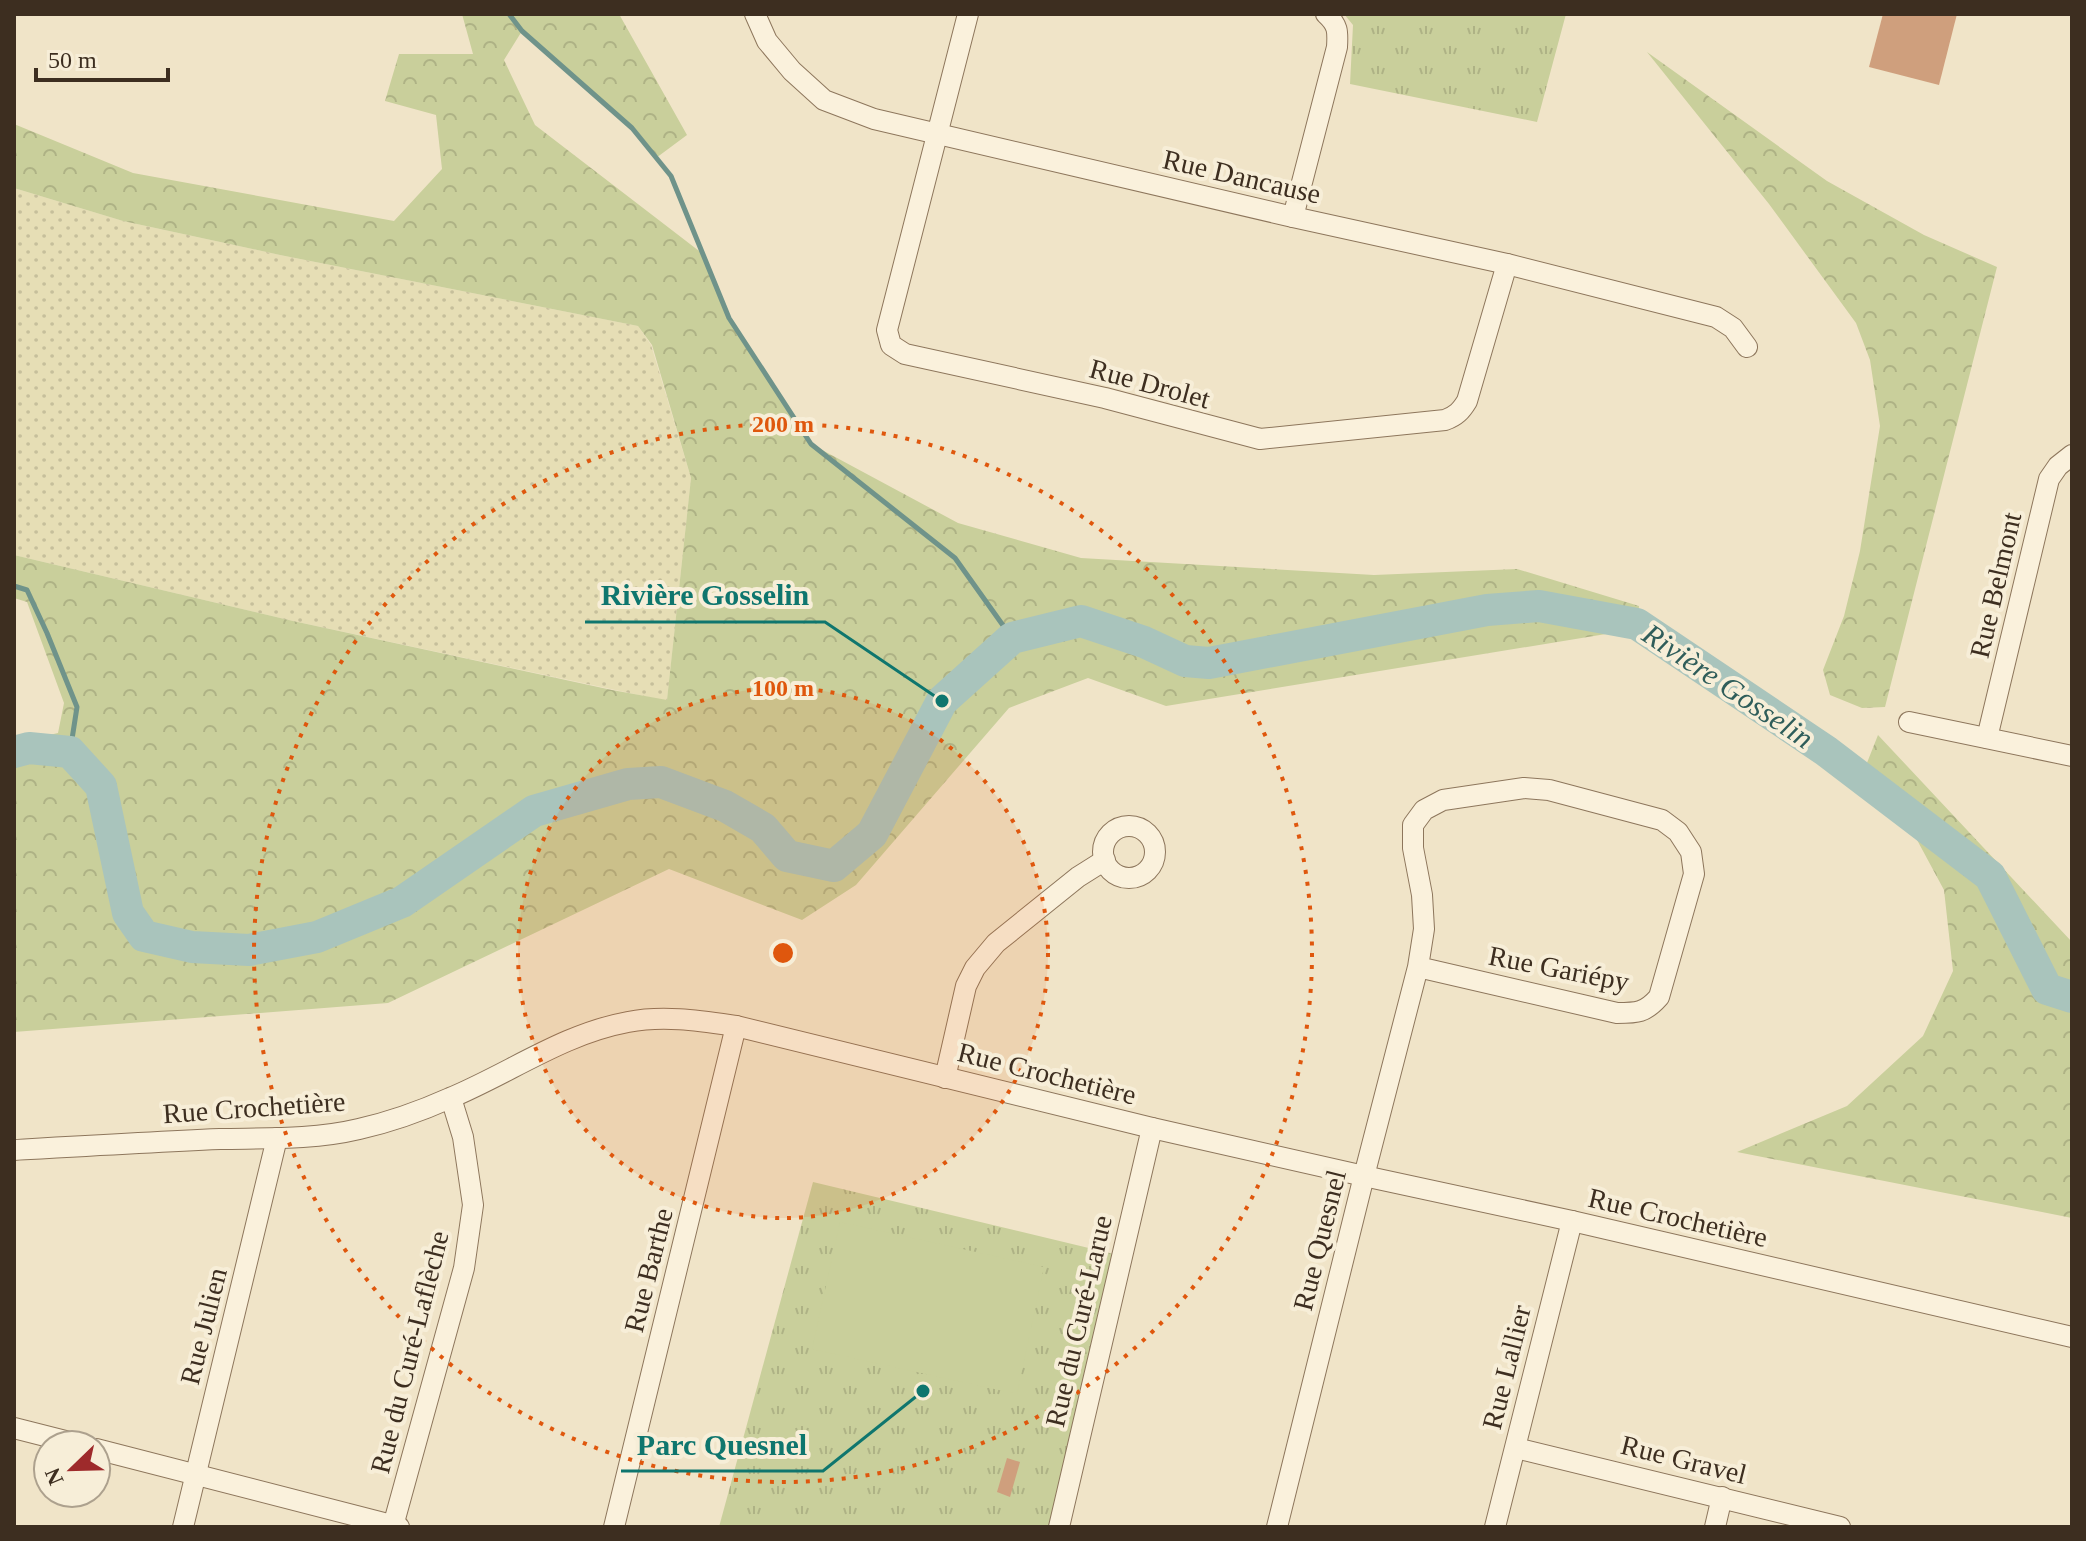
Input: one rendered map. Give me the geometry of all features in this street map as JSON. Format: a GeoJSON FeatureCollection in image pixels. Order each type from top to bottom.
{"type":"FeatureCollection","features":[{"type":"Feature","properties":{"kind":"street","name":"Rue Dancause"},"geometry":{"type":"LineString","coordinates":[[755,14],[767,41],[792,71],[824,100],[874,119],[1507,264],[1716,317],[1733,328],[1747,347]]}},
{"type":"Feature","properties":{"kind":"street"},"geometry":{"type":"LineString","coordinates":[[936,134],[968,14]]}},
{"type":"Feature","properties":{"kind":"street"},"geometry":{"type":"LineString","coordinates":[[1293,217],[1337,47],[1338,33],[1334,21],[1326,14]]}},
{"type":"Feature","properties":{"kind":"street","name":"Rue Drolet"},"geometry":{"type":"LineString","coordinates":[[936,134],[887,330],[891,345],[905,354],[1105,398],[1245,436],[1260,439],[1453,417],[1467,401],[1507,264]]}},
{"type":"Feature","properties":{"kind":"street","name":"Rue Belmont"},"geometry":{"type":"LineString","coordinates":[[1987,738],[2049,479],[2058,466],[2072,455]]}},
{"type":"Feature","properties":{"kind":"street"},"geometry":{"type":"LineString","coordinates":[[1909,722],[2072,756]]}},
{"type":"Feature","properties":{"kind":"street","name":"Rue Gariépy"},"geometry":{"type":"LineString","coordinates":[[1524,788],[1549,790],[1662,820],[1678,832],[1691,852],[1694,874],[1659,997],[1649,1009],[1617,1013],[1418,967],[1424,929],[1422,895],[1413,848],[1413,825],[1424,810],[1443,800],[1524,788]]}},
{"type":"Feature","properties":{"kind":"street"},"geometry":{"type":"LineString","coordinates":[[945,1078],[966,986],[975,968],[996,943],[1078,877],[1105,860]]}},
{"type":"Feature","properties":{"kind":"street","name":"Rue Quesnel"},"geometry":{"type":"LineString","coordinates":[[1277,1527],[1418,967]]}},
{"type":"Feature","properties":{"kind":"street","name":"Rue Crochetière"},"geometry":{"type":"LineString","coordinates":[[14,1150],[129,1142],[320,1136],[358,1129],[451,1098],[593,1030],[631,1021],[690,1020],[736,1026],[1152,1128],[2072,1337]]}},
{"type":"Feature","properties":{"kind":"street","name":"Rue Barthe"},"geometry":{"type":"LineString","coordinates":[[614,1527],[736,1026]]}},
{"type":"Feature","properties":{"kind":"street","name":"Rue du Curé-Laflèche"},"geometry":{"type":"LineString","coordinates":[[396,1526],[464,1268],[473,1205],[463,1137],[451,1098]]}},
{"type":"Feature","properties":{"kind":"street","name":"Rue du Curé-Larue"},"geometry":{"type":"LineString","coordinates":[[1059,1527],[1152,1128]]}},
{"type":"Feature","properties":{"kind":"street","name":"Rue Julien"},"geometry":{"type":"LineString","coordinates":[[183,1527],[277,1138]]}},
{"type":"Feature","properties":{"kind":"street","name":"Rue Lallier"},"geometry":{"type":"LineString","coordinates":[[1495,1527],[1572,1221]]}},
{"type":"Feature","properties":{"kind":"street","name":"Rue Gravel"},"geometry":{"type":"LineString","coordinates":[[1516,1448],[1840,1527]]}},
{"type":"Feature","properties":{"kind":"street"},"geometry":{"type":"LineString","coordinates":[[112,1453],[396,1526]]}},
{"type":"Feature","properties":{"kind":"street"},"geometry":{"type":"LineString","coordinates":[[1715,1527],[1722,1497]]}},
{"type":"Feature","properties":{"kind":"shaded area"},"geometry":{"type":"Polygon","coordinates":[[[14,188],[123,221],[638,326],[651,345],[691,478],[667,701],[293,621],[14,555],[14,188]]]}},
{"type":"Feature","properties":{"kind":"green space"},"geometry":{"type":"Polygon","coordinates":[[[462,14],[619,14],[687,135],[656,158],[632,128],[522,31],[504,60],[535,125],[703,254],[729,318],[811,444],[958,523],[1081,558],[1374,575],[1517,569],[1639,606],[1637,624],[1618,632],[1166,706],[1088,678],[1009,708],[856,885],[802,920],[669,869],[388,1003],[14,1032],[14,743],[58,733],[64,703],[27,602],[14,598],[14,555],[293,621],[667,700],[691,478],[652,345],[638,326],[123,221],[14,188],[14,124],[133,173],[394,221],[442,169],[436,115],[385,101],[399,54],[473,54],[462,14]]]}},
{"type":"Feature","properties":{"kind":"green space"},"geometry":{"type":"Polygon","coordinates":[[[1344,14],[1566,14],[1537,122],[1350,84],[1353,25],[1344,14]]]}},
{"type":"Feature","properties":{"kind":"green space"},"geometry":{"type":"Polygon","coordinates":[[[1647,52],[1827,181],[1924,235],[1997,267],[1885,707],[1862,708],[1830,695],[1823,670],[1844,616],[1860,551],[1880,426],[1870,360],[1856,323],[1769,204],[1647,52]]]}},
{"type":"Feature","properties":{"kind":"green space"},"geometry":{"type":"Polygon","coordinates":[[[1878,735],[2072,942],[2072,1218],[1737,1152],[1847,1106],[1923,1036],[1953,971],[1944,890],[1916,838],[1861,778],[1878,735]]]}},
{"type":"Feature","properties":{"kind":"green space"},"geometry":{"type":"Polygon","coordinates":[[[813,1182],[1122,1256],[1059,1527],[719,1527],[813,1182]]]}},
{"type":"Feature","properties":{"kind":"green space"},"geometry":{"type":"Polygon","coordinates":[[[840,1222],[1044,1267],[1017,1394],[812,1349],[840,1222]]]}},
{"type":"Feature","properties":{"kind":"building"},"geometry":{"type":"Polygon","coordinates":[[[1883,14],[1957,14],[1939,85],[1869,67],[1883,14]]]}},
{"type":"Feature","properties":{"kind":"building"},"geometry":{"type":"Polygon","coordinates":[[[1007,1458],[1020,1462],[1010,1497],[997,1492],[1007,1458]]]}},
{"type":"Feature","properties":{"kind":"waterway"},"geometry":{"type":"LineString","coordinates":[[509,14],[522,31],[632,128],[671,176],[729,318],[811,444],[955,558],[1012,638]]}},
{"type":"Feature","properties":{"kind":"waterway"},"geometry":{"type":"LineString","coordinates":[[14,586],[27,590],[77,707],[70,752]]}},
{"type":"Feature","properties":{"kind":"waterway","name":"Rivière Gosselin"},"geometry":{"type":"LineString","coordinates":[[14,752],[29,748],[70,752],[101,786],[128,913],[144,936],[192,947],[249,950],[317,937],[402,902],[534,811],[628,784],[661,782],[725,806],[763,828],[787,856],[834,866],[872,834],[942,701],[1012,638],[1081,621],[1144,642],[1185,661],[1209,663],[1487,610],[1539,606],[1637,624],[1826,751],[1990,876],[2047,989],[2072,997]]}},
{"type":"Feature","properties":{"kind":"place","name":"Rivière Gosselin"},"geometry":{"type":"Point","coordinates":[942,701]}},
{"type":"Feature","properties":{"kind":"place","name":"Parc Quesnel"},"geometry":{"type":"Point","coordinates":[923,1391]}}]}
